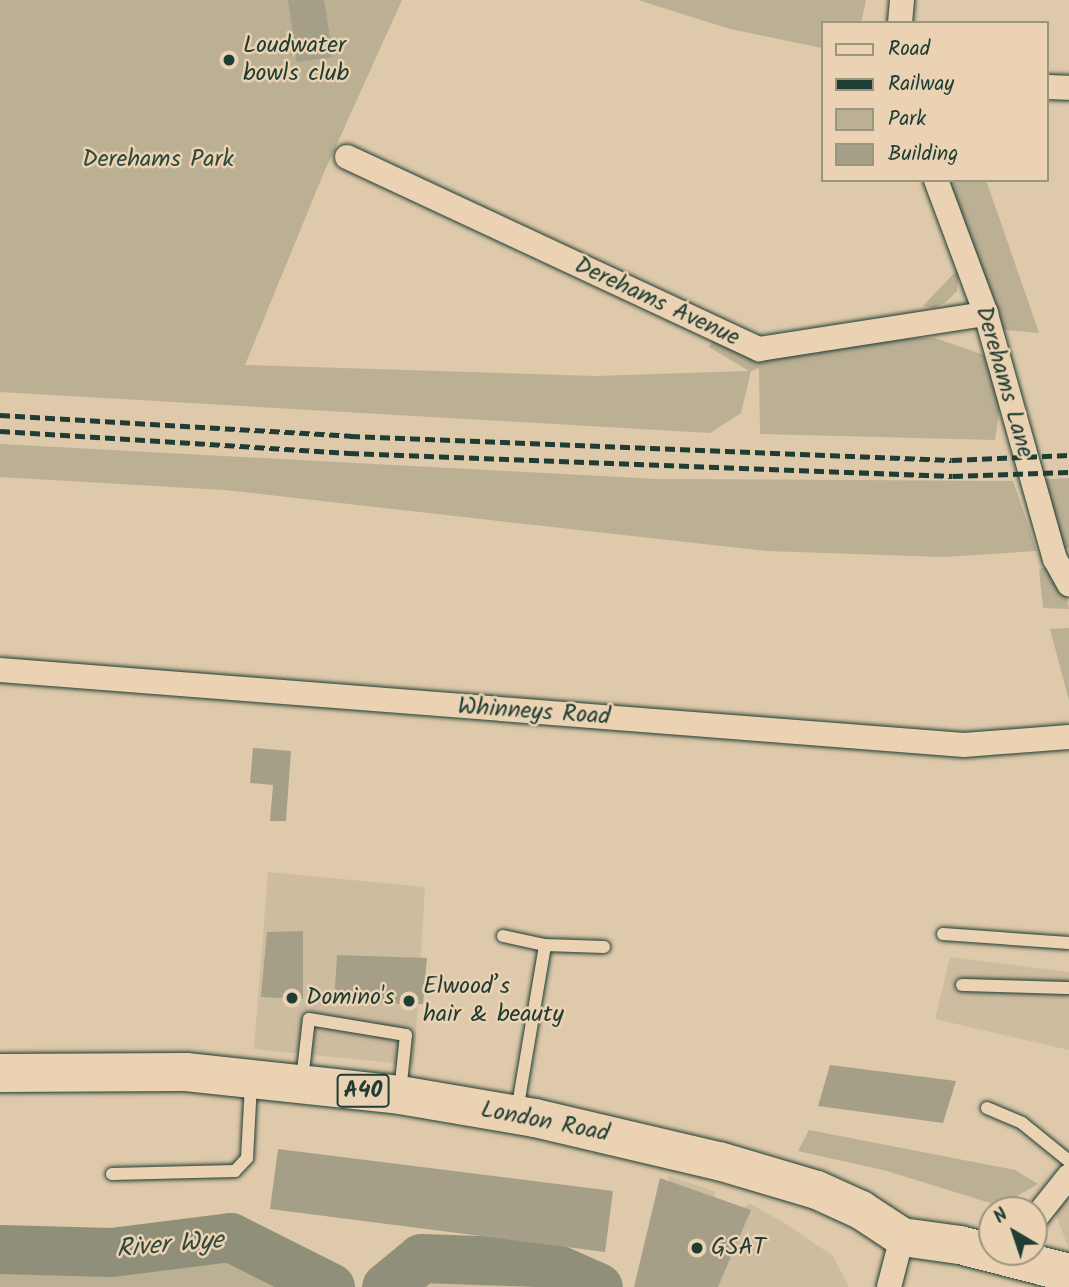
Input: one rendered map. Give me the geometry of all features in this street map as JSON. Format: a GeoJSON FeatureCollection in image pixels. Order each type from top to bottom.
{"type":"FeatureCollection","features":[{"type":"Feature","properties":{"kind":"main road","name":"London Road"},"geometry":{"type":"LineString","coordinates":[[0,1073],[186,1072],[400,1096],[516,1115],[719,1161],[817,1190],[861,1210],[902,1237],[978,1250]]}},
{"type":"Feature","properties":{"kind":"main road","name":"London Road"},"geometry":{"type":"LineString","coordinates":[[1044,1266],[1069,1273]]}},
{"type":"Feature","properties":{"kind":"street"},"geometry":{"type":"LineString","coordinates":[[900,21],[902,0]]}},
{"type":"Feature","properties":{"kind":"street"},"geometry":{"type":"LineString","coordinates":[[1048,87],[1069,88]]}},
{"type":"Feature","properties":{"kind":"street","name":"Derehams Avenue"},"geometry":{"type":"LineString","coordinates":[[347,157],[759,349],[986,314]]}},
{"type":"Feature","properties":{"kind":"street","name":"Derehams Lane"},"geometry":{"type":"LineString","coordinates":[[937,182],[986,314],[1055,559],[1069,584]]}},
{"type":"Feature","properties":{"kind":"street","name":"Whinneys Road"},"geometry":{"type":"LineString","coordinates":[[0,670],[964,745],[1069,737]]}},
{"type":"Feature","properties":{"kind":"street"},"geometry":{"type":"LineString","coordinates":[[1048,1202],[1069,1176]]}},
{"type":"Feature","properties":{"kind":"street"},"geometry":{"type":"LineString","coordinates":[[889,1287],[902,1237]]}},
{"type":"Feature","properties":{"kind":"lane"},"geometry":{"type":"LineString","coordinates":[[943,934],[1069,943]]}},
{"type":"Feature","properties":{"kind":"lane"},"geometry":{"type":"LineString","coordinates":[[503,936],[545,945],[604,947]]}},
{"type":"Feature","properties":{"kind":"lane"},"geometry":{"type":"LineString","coordinates":[[516,1115],[545,945]]}},
{"type":"Feature","properties":{"kind":"lane"},"geometry":{"type":"LineString","coordinates":[[962,985],[1069,988]]}},
{"type":"Feature","properties":{"kind":"lane"},"geometry":{"type":"LineString","coordinates":[[302,1084],[309,1019],[406,1035],[400,1096]]}},
{"type":"Feature","properties":{"kind":"lane"},"geometry":{"type":"LineString","coordinates":[[112,1174],[235,1171],[247,1158],[251,1079]]}},
{"type":"Feature","properties":{"kind":"lane"},"geometry":{"type":"LineString","coordinates":[[987,1108],[1021,1123],[1069,1161]]}},
{"type":"Feature","properties":{"kind":"shaded area"},"geometry":{"type":"Polygon","coordinates":[[[268,872],[425,887],[414,1065],[254,1049],[268,872]]]}},
{"type":"Feature","properties":{"kind":"shaded area"},"geometry":{"type":"Polygon","coordinates":[[[950,957],[1069,972],[1069,1050],[935,1019],[950,957]]]}},
{"type":"Feature","properties":{"kind":"shaded area"},"geometry":{"type":"Polygon","coordinates":[[[669,1176],[714,1191],[717,1211],[734,1218],[749,1203],[786,1224],[833,1256],[849,1287],[644,1287],[669,1176]]]}},
{"type":"Feature","properties":{"kind":"shaded area"},"geometry":{"type":"Polygon","coordinates":[[[1069,1187],[1069,1249],[1053,1207],[1069,1187]]]}},
{"type":"Feature","properties":{"kind":"shaded area"},"geometry":{"type":"Polygon","coordinates":[[[432,1256],[480,1273],[521,1260],[530,1263],[547,1287],[382,1287],[420,1257],[432,1256]]]}},
{"type":"Feature","properties":{"kind":"green space","name":"Derehams Park"},"geometry":{"type":"Polygon","coordinates":[[[0,0],[402,0],[322,177],[245,365],[595,376],[749,371],[709,347],[714,339],[935,338],[984,355],[1000,406],[995,440],[760,434],[759,368],[751,371],[741,413],[710,433],[0,392],[0,0]]]}},
{"type":"Feature","properties":{"kind":"green space"},"geometry":{"type":"Polygon","coordinates":[[[638,0],[866,0],[861,21],[820,21],[820,48],[730,29],[638,0]]]}},
{"type":"Feature","properties":{"kind":"green space"},"geometry":{"type":"Polygon","coordinates":[[[950,182],[987,182],[1039,333],[1003,330],[950,182]]]}},
{"type":"Feature","properties":{"kind":"green space"},"geometry":{"type":"Polygon","coordinates":[[[959,268],[957,291],[946,302],[934,308],[923,306],[959,268]]]}},
{"type":"Feature","properties":{"kind":"green space"},"geometry":{"type":"Polygon","coordinates":[[[0,444],[656,479],[1013,481],[1037,551],[944,557],[767,551],[224,490],[0,477],[0,444]]]}},
{"type":"Feature","properties":{"kind":"green space"},"geometry":{"type":"Polygon","coordinates":[[[1069,478],[1069,548],[1060,549],[1036,480],[1069,478]]]}},
{"type":"Feature","properties":{"kind":"green space"},"geometry":{"type":"Polygon","coordinates":[[[1049,567],[1066,593],[1069,609],[1043,608],[1039,569],[1049,567]]]}},
{"type":"Feature","properties":{"kind":"green space"},"geometry":{"type":"Polygon","coordinates":[[[1069,628],[1069,700],[1050,629],[1069,628]]]}},
{"type":"Feature","properties":{"kind":"green space"},"geometry":{"type":"Polygon","coordinates":[[[809,1130],[1015,1170],[1038,1184],[1017,1196],[978,1196],[978,1199],[887,1171],[798,1151],[809,1130]]]}},
{"type":"Feature","properties":{"kind":"green space"},"geometry":{"type":"Polygon","coordinates":[[[220,1223],[254,1245],[263,1242],[323,1287],[0,1287],[0,1251],[108,1257],[148,1245],[180,1225],[220,1223]]]}},
{"type":"Feature","properties":{"kind":"building"},"geometry":{"type":"Polygon","coordinates":[[[288,0],[324,0],[333,57],[297,62],[288,0]]]}},
{"type":"Feature","properties":{"kind":"building"},"geometry":{"type":"Polygon","coordinates":[[[253,748],[291,751],[286,821],[270,821],[273,785],[250,783],[253,748]]]}},
{"type":"Feature","properties":{"kind":"building"},"geometry":{"type":"Polygon","coordinates":[[[303,931],[303,999],[261,997],[267,932],[303,931]]]}},
{"type":"Feature","properties":{"kind":"building"},"geometry":{"type":"Polygon","coordinates":[[[337,955],[427,958],[423,1004],[334,1002],[337,955]]]}},
{"type":"Feature","properties":{"kind":"building"},"geometry":{"type":"Polygon","coordinates":[[[830,1065],[956,1081],[943,1123],[818,1106],[830,1065]]]}},
{"type":"Feature","properties":{"kind":"building"},"geometry":{"type":"Polygon","coordinates":[[[278,1149],[613,1191],[605,1252],[270,1209],[278,1149]]]}},
{"type":"Feature","properties":{"kind":"building"},"geometry":{"type":"Polygon","coordinates":[[[660,1178],[751,1210],[718,1287],[634,1287],[660,1178]]]}},
{"type":"Feature","properties":{"kind":"waterway","name":"River Wye"},"geometry":{"type":"LineString","coordinates":[[0,1249],[111,1252],[230,1237],[330,1287]]}},
{"type":"Feature","properties":{"kind":"waterway","name":"River Wye"},"geometry":{"type":"LineString","coordinates":[[386,1287],[421,1258],[541,1262],[598,1287]]}},
{"type":"Feature","properties":{"kind":"railway"},"geometry":{"type":"LineString","coordinates":[[0,415],[350,436],[952,460],[1069,455]]}},
{"type":"Feature","properties":{"kind":"railway"},"geometry":{"type":"LineString","coordinates":[[0,431],[349,453],[953,476],[1069,472]]}},
{"type":"Feature","properties":{"kind":"place","name":"Loudwater bowls club"},"geometry":{"type":"Point","coordinates":[229,60]}},
{"type":"Feature","properties":{"kind":"place","name":"Domino's"},"geometry":{"type":"Point","coordinates":[292,998]}},
{"type":"Feature","properties":{"kind":"place","name":"Elwood’s hair & beauty"},"geometry":{"type":"Point","coordinates":[409,1001]}},
{"type":"Feature","properties":{"kind":"place","name":"GSAT"},"geometry":{"type":"Point","coordinates":[697,1248]}}]}
